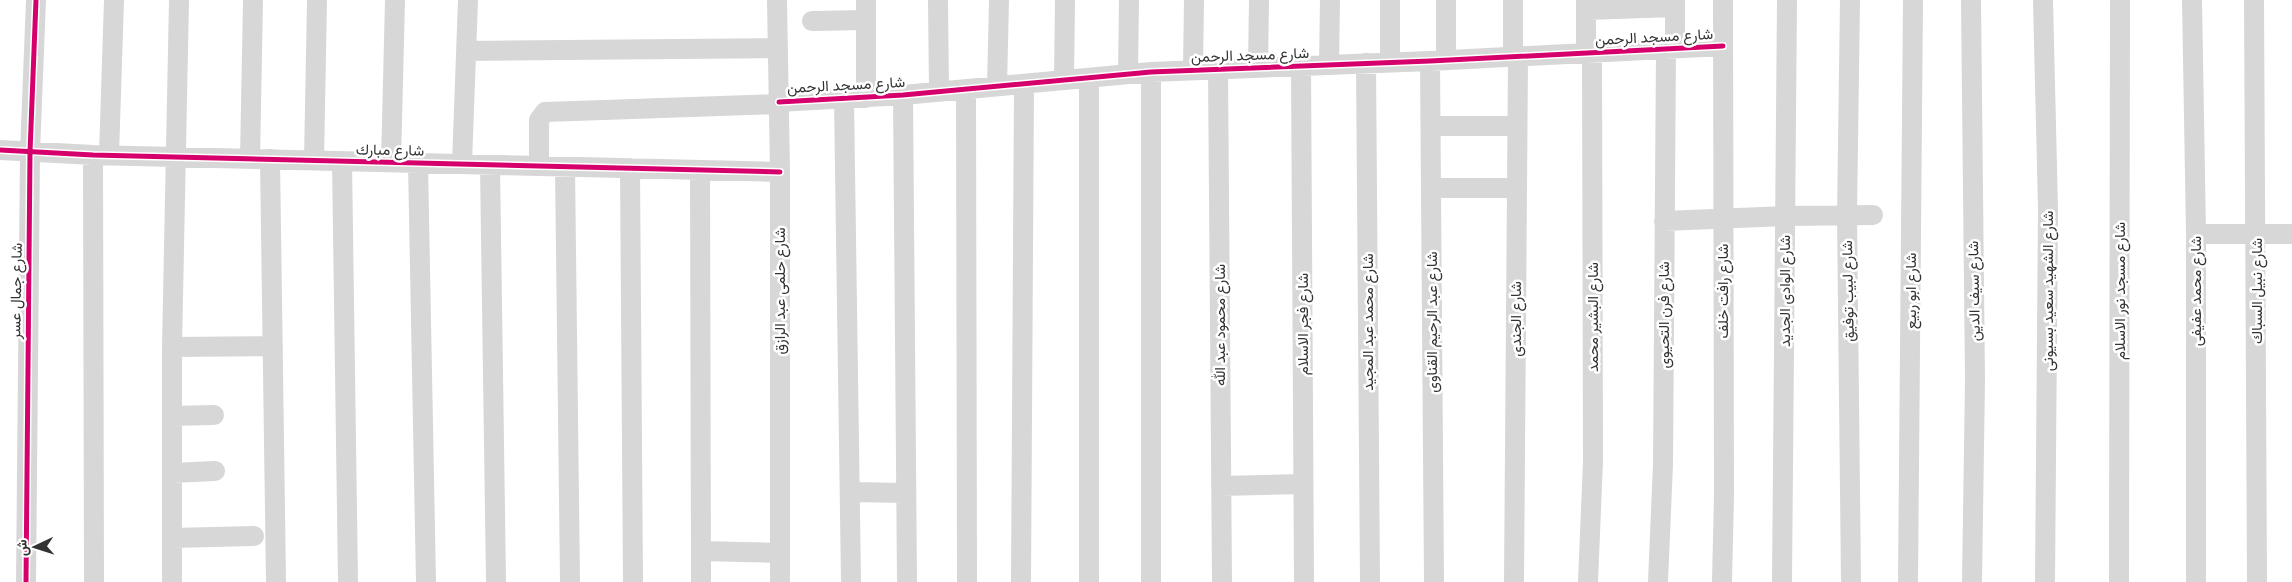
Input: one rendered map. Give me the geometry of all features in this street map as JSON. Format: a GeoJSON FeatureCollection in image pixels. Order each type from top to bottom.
{"type":"FeatureCollection","features":[{"type":"Feature","properties":{"kind":"street","name":"شارع جمال عسر"},"geometry":{"type":"LineString","coordinates":[[26,582],[30,152],[36,0]]}},
{"type":"Feature","properties":{"kind":"street"},"geometry":{"type":"LineString","coordinates":[[94,582],[100,155],[114,0]]}},
{"type":"Feature","properties":{"kind":"street"},"geometry":{"type":"LineString","coordinates":[[172,582],[172,347],[179,0]]}},
{"type":"Feature","properties":{"kind":"street"},"geometry":{"type":"LineString","coordinates":[[250,159],[253,0]]}},
{"type":"Feature","properties":{"kind":"street"},"geometry":{"type":"LineString","coordinates":[[314,160],[318,0]]}},
{"type":"Feature","properties":{"kind":"street"},"geometry":{"type":"LineString","coordinates":[[391,162],[395,0]]}},
{"type":"Feature","properties":{"kind":"street"},"geometry":{"type":"LineString","coordinates":[[462,164],[468,0]]}},
{"type":"Feature","properties":{"kind":"street","name":"شارع حلمى عبد الرازق"},"geometry":{"type":"LineString","coordinates":[[777,0],[780,172],[780,582]]}},
{"type":"Feature","properties":{"kind":"street"},"geometry":{"type":"LineString","coordinates":[[938,0],[938,92]]}},
{"type":"Feature","properties":{"kind":"street"},"geometry":{"type":"LineString","coordinates":[[997,86],[999,0]]}},
{"type":"Feature","properties":{"kind":"street"},"geometry":{"type":"LineString","coordinates":[[1064,80],[1065,0]]}},
{"type":"Feature","properties":{"kind":"street"},"geometry":{"type":"LineString","coordinates":[[1128,74],[1129,0]]}},
{"type":"Feature","properties":{"kind":"street"},"geometry":{"type":"LineString","coordinates":[[1193,69],[1194,0]]}},
{"type":"Feature","properties":{"kind":"street"},"geometry":{"type":"LineString","coordinates":[[1258,66],[1259,0]]}},
{"type":"Feature","properties":{"kind":"street"},"geometry":{"type":"LineString","coordinates":[[1329,64],[1330,0]]}},
{"type":"Feature","properties":{"kind":"street"},"geometry":{"type":"LineString","coordinates":[[1390,0],[1390,62]]}},
{"type":"Feature","properties":{"kind":"street","name":"شارع عبد الرحيم القناوى"},"geometry":{"type":"LineString","coordinates":[[1434,582],[1431,126],[1446,0]]}},
{"type":"Feature","properties":{"kind":"street","name":"شارع الجندى"},"geometry":{"type":"LineString","coordinates":[[1512,0],[1516,57],[1517,126],[1514,582]]}},
{"type":"Feature","properties":{"kind":"street","name":"شارع رافت خلف"},"geometry":{"type":"LineString","coordinates":[[1722,582],[1724,495],[1723,0]]}},
{"type":"Feature","properties":{"kind":"street","name":"شارع الوادى الجديد"},"geometry":{"type":"LineString","coordinates":[[1782,582],[1787,0]]}},
{"type":"Feature","properties":{"kind":"street","name":"شارع لبيب توفيق"},"geometry":{"type":"LineString","coordinates":[[1850,0],[1847,215],[1851,582]]}},
{"type":"Feature","properties":{"kind":"street","name":"شارع ابو ربيع"},"geometry":{"type":"LineString","coordinates":[[1908,582],[1913,0]]}},
{"type":"Feature","properties":{"kind":"street","name":"شارع سيف الدين"},"geometry":{"type":"LineString","coordinates":[[1971,0],[1975,380],[1972,582]]}},
{"type":"Feature","properties":{"kind":"street","name":"شارع الشهيد سعيد بسيونى"},"geometry":{"type":"LineString","coordinates":[[2043,0],[2048,209],[2045,582]]}},
{"type":"Feature","properties":{"kind":"street","name":"شارع مسجد نور الاسلام"},"geometry":{"type":"LineString","coordinates":[[2119,582],[2120,0]]}},
{"type":"Feature","properties":{"kind":"street","name":"شارع محمد عفيفى"},"geometry":{"type":"LineString","coordinates":[[2192,0],[2196,234],[2196,582]]}},
{"type":"Feature","properties":{"kind":"street","name":"شارع نبيل السباك"},"geometry":{"type":"LineString","coordinates":[[2254,0],[2257,582]]}},
{"type":"Feature","properties":{"kind":"street"},"geometry":{"type":"LineString","coordinates":[[1586,5],[1675,4]]}},
{"type":"Feature","properties":{"kind":"street","name":"شارع فرن التحيوى"},"geometry":{"type":"LineString","coordinates":[[1658,582],[1663,464],[1664,221],[1670,48],[1675,4]]}},
{"type":"Feature","properties":{"kind":"street","name":"شارع البشير محمد"},"geometry":{"type":"LineString","coordinates":[[1586,5],[1589,53],[1593,462],[1588,582]]}},
{"type":"Feature","properties":{"kind":"street"},"geometry":{"type":"LineString","coordinates":[[812,21],[866,10],[866,98]]}},
{"type":"Feature","properties":{"kind":"street","name":"شارع مسجد الرحمن"},"geometry":{"type":"LineString","coordinates":[[539,166],[539,120],[545,112],[866,98],[1193,69],[1438,61],[1723,46]]}},
{"type":"Feature","properties":{"kind":"street"},"geometry":{"type":"LineString","coordinates":[[466,51],[778,48]]}},
{"type":"Feature","properties":{"kind":"street","name":"شارع محمد عبد المجيد"},"geometry":{"type":"LineString","coordinates":[[1366,63],[1370,582]]}},
{"type":"Feature","properties":{"kind":"street","name":"شارع فجر الاسلام"},"geometry":{"type":"LineString","coordinates":[[1301,65],[1304,582]]}},
{"type":"Feature","properties":{"kind":"street","name":"شارع محمود عبد الله"},"geometry":{"type":"LineString","coordinates":[[1218,68],[1222,582]]}},
{"type":"Feature","properties":{"kind":"street"},"geometry":{"type":"LineString","coordinates":[[1151,72],[1151,582]]}},
{"type":"Feature","properties":{"kind":"street"},"geometry":{"type":"LineString","coordinates":[[1089,582],[1090,78]]}},
{"type":"Feature","properties":{"kind":"street"},"geometry":{"type":"LineString","coordinates":[[1020,582],[1024,84]]}},
{"type":"Feature","properties":{"kind":"street"},"geometry":{"type":"LineString","coordinates":[[966,89],[967,582]]}},
{"type":"Feature","properties":{"kind":"street"},"geometry":{"type":"LineString","coordinates":[[903,95],[907,582]]}},
{"type":"Feature","properties":{"kind":"street"},"geometry":{"type":"LineString","coordinates":[[844,99],[851,582]]}},
{"type":"Feature","properties":{"kind":"street"},"geometry":{"type":"LineString","coordinates":[[1431,126],[1517,126]]}},
{"type":"Feature","properties":{"kind":"street","name":"شارع مبارك"},"geometry":{"type":"LineString","coordinates":[[0,150],[100,155],[780,172]]}},
{"type":"Feature","properties":{"kind":"street"},"geometry":{"type":"LineString","coordinates":[[270,159],[276,582]]}},
{"type":"Feature","properties":{"kind":"street"},"geometry":{"type":"LineString","coordinates":[[342,161],[348,582]]}},
{"type":"Feature","properties":{"kind":"street"},"geometry":{"type":"LineString","coordinates":[[418,163],[426,582]]}},
{"type":"Feature","properties":{"kind":"street"},"geometry":{"type":"LineString","coordinates":[[490,165],[496,582]]}},
{"type":"Feature","properties":{"kind":"street"},"geometry":{"type":"LineString","coordinates":[[565,167],[570,582]]}},
{"type":"Feature","properties":{"kind":"street"},"geometry":{"type":"LineString","coordinates":[[630,168],[633,582]]}},
{"type":"Feature","properties":{"kind":"street"},"geometry":{"type":"LineString","coordinates":[[700,170],[701,582]]}},
{"type":"Feature","properties":{"kind":"street"},"geometry":{"type":"LineString","coordinates":[[1431,188],[1517,188]]}},
{"type":"Feature","properties":{"kind":"street"},"geometry":{"type":"LineString","coordinates":[[1664,221],[1785,216],[1873,215]]}},
{"type":"Feature","properties":{"kind":"street"},"geometry":{"type":"LineString","coordinates":[[2196,234],[2292,234]]}},
{"type":"Feature","properties":{"kind":"street"},"geometry":{"type":"LineString","coordinates":[[172,347],[273,346]]}},
{"type":"Feature","properties":{"kind":"street"},"geometry":{"type":"LineString","coordinates":[[172,416],[214,415]]}},
{"type":"Feature","properties":{"kind":"street"},"geometry":{"type":"LineString","coordinates":[[172,472],[214,471]]}},
{"type":"Feature","properties":{"kind":"street"},"geometry":{"type":"LineString","coordinates":[[1221,486],[1303,484]]}},
{"type":"Feature","properties":{"kind":"street"},"geometry":{"type":"LineString","coordinates":[[850,492],[906,493]]}},
{"type":"Feature","properties":{"kind":"street"},"geometry":{"type":"LineString","coordinates":[[172,538],[254,536]]}},
{"type":"Feature","properties":{"kind":"street"},"geometry":{"type":"LineString","coordinates":[[701,551],[780,553]]}},
{"type":"Feature","properties":{"kind":"cycle path"},"geometry":{"type":"LineString","coordinates":[[26,582],[30,152],[36,0]]}},
{"type":"Feature","properties":{"kind":"cycle path"},"geometry":{"type":"LineString","coordinates":[[779,102],[903,95],[1151,72],[1430,61],[1723,46]]}},
{"type":"Feature","properties":{"kind":"cycle path"},"geometry":{"type":"LineString","coordinates":[[0,150],[93,155],[780,172]]}}]}
